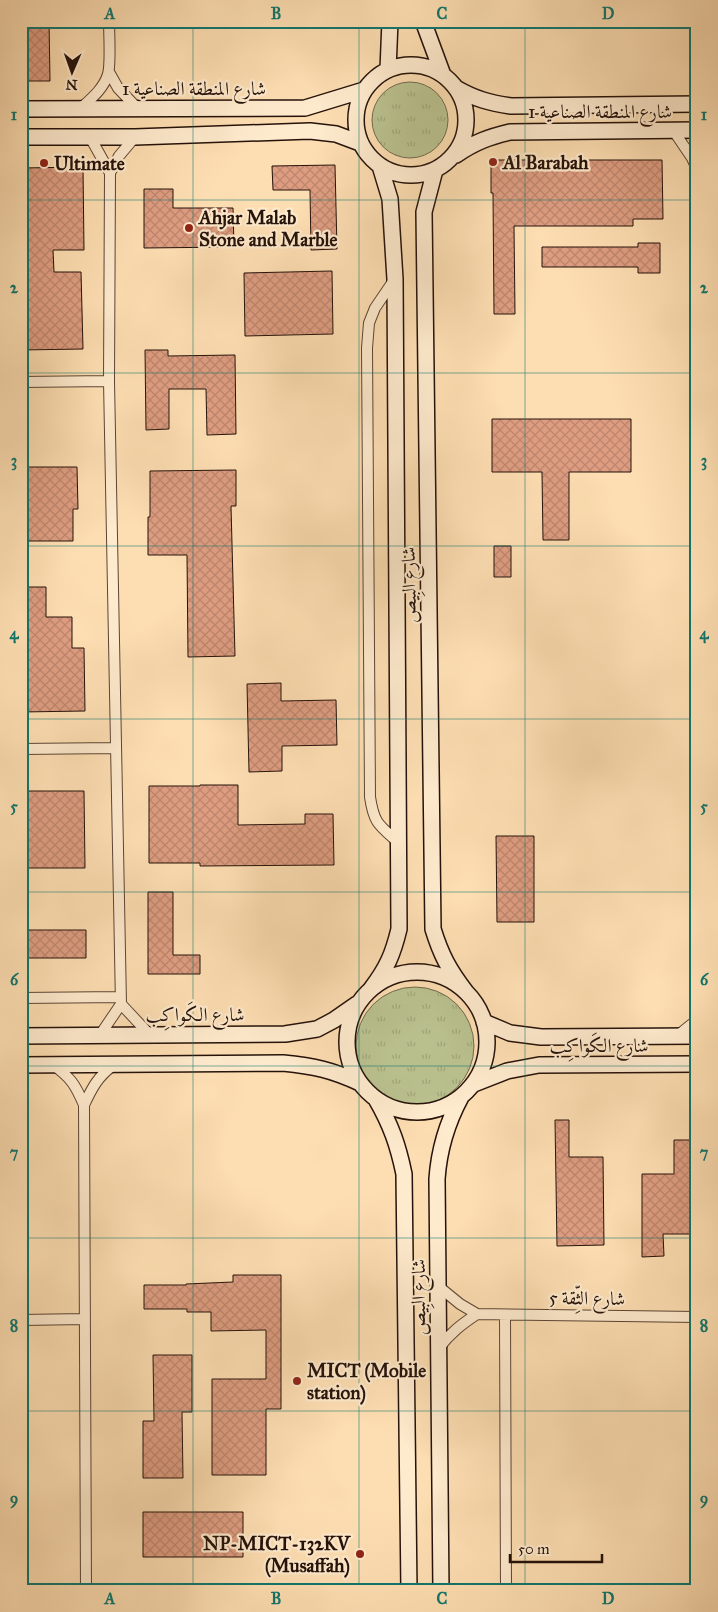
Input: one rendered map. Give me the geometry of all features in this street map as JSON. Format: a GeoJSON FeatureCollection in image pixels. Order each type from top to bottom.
{"type":"FeatureCollection","features":[{"type":"Feature","properties":{"kind":"street"},"geometry":{"type":"LineString","coordinates":[[81,108],[102,86],[109,72],[108,21]]}},
{"type":"Feature","properties":{"kind":"street"},"geometry":{"type":"LineString","coordinates":[[388,70],[390,21]]}},
{"type":"Feature","properties":{"kind":"street"},"geometry":{"type":"LineString","coordinates":[[422,21],[442,75]]}},
{"type":"Feature","properties":{"kind":"street"},"geometry":{"type":"LineString","coordinates":[[407,65],[426,67],[442,75],[456,88],[464,105],[466,124],[462,143],[451,158],[436,170],[417,175],[398,174],[380,166],[369,156],[360,143],[356,125],[357,107],[364,90],[375,78],[388,70],[407,65]]}},
{"type":"Feature","properties":{"kind":"street"},"geometry":{"type":"LineString","coordinates":[[109,72],[118,88],[138,109]]}},
{"type":"Feature","properties":{"kind":"street","name":"شارع المنطقة الصناعية 1"},"geometry":{"type":"LineString","coordinates":[[456,88],[470,96],[490,103],[511,106],[697,104]]}},
{"type":"Feature","properties":{"kind":"street","name":"شارع المنطقة الصناعية 1"},"geometry":{"type":"LineString","coordinates":[[21,109],[305,108],[364,90]]}},
{"type":"Feature","properties":{"kind":"street"},"geometry":{"type":"LineString","coordinates":[[673,130],[692,158],[697,169]]}},
{"type":"Feature","properties":{"kind":"street","name":"شارع المنطقة الصناعية 1"},"geometry":{"type":"LineString","coordinates":[[451,158],[488,137],[510,132],[697,130]]}},
{"type":"Feature","properties":{"kind":"street"},"geometry":{"type":"LineString","coordinates":[[21,137],[135,137],[310,131],[336,134],[360,143]]}},
{"type":"Feature","properties":{"kind":"street"},"geometry":{"type":"LineString","coordinates":[[90,137],[110,173]]}},
{"type":"Feature","properties":{"kind":"street"},"geometry":{"type":"LineString","coordinates":[[100,1035],[120,1000],[109,382],[110,173],[119,156],[135,137]]}},
{"type":"Feature","properties":{"kind":"street","name":"شارع البِيص"},"geometry":{"type":"LineString","coordinates":[[371,990],[383,974],[393,952],[399,929],[395,279],[390,199],[380,166]]}},
{"type":"Feature","properties":{"kind":"street","name":"شارع البِيص"},"geometry":{"type":"LineString","coordinates":[[436,170],[424,212],[433,929],[440,952],[451,972],[466,992]]}},
{"type":"Feature","properties":{"kind":"street"},"geometry":{"type":"LineString","coordinates":[[395,279],[375,308],[369,323],[367,387],[370,797],[372,812],[377,823],[398,843]]}},
{"type":"Feature","properties":{"kind":"street"},"geometry":{"type":"LineString","coordinates":[[21,382],[109,382]]}},
{"type":"Feature","properties":{"kind":"street"},"geometry":{"type":"LineString","coordinates":[[21,749],[115,748]]}},
{"type":"Feature","properties":{"kind":"street"},"geometry":{"type":"LineString","coordinates":[[408,973],[429,974],[449,980],[466,992],[477,1006],[484,1022],[487,1038],[487,1054],[482,1070],[474,1084],[461,1097],[446,1106],[428,1112],[410,1112],[392,1108],[376,1099],[360,1083],[352,1068],[348,1051],[348,1033],[352,1016],[360,1001],[371,990],[389,978],[408,973]]}},
{"type":"Feature","properties":{"kind":"street"},"geometry":{"type":"LineString","coordinates":[[21,998],[120,1000],[149,1034]]}},
{"type":"Feature","properties":{"kind":"street","name":"شارع الكَواكِب"},"geometry":{"type":"LineString","coordinates":[[21,1036],[285,1034],[317,1029],[334,1020],[360,1001]]}},
{"type":"Feature","properties":{"kind":"street"},"geometry":{"type":"LineString","coordinates":[[676,1037],[697,1020]]}},
{"type":"Feature","properties":{"kind":"street","name":"شارع الكَواكِب"},"geometry":{"type":"LineString","coordinates":[[484,1022],[510,1033],[541,1038],[697,1036]]}},
{"type":"Feature","properties":{"kind":"street"},"geometry":{"type":"LineString","coordinates":[[52,1064],[77,1087],[84,1106],[86,1591]]}},
{"type":"Feature","properties":{"kind":"street"},"geometry":{"type":"LineString","coordinates":[[84,1106],[93,1086],[103,1072],[116,1064]]}},
{"type":"Feature","properties":{"kind":"street"},"geometry":{"type":"LineString","coordinates":[[21,1065],[291,1064],[335,1072],[360,1083]]}},
{"type":"Feature","properties":{"kind":"street","name":"شارع الكَواكِب"},"geometry":{"type":"LineString","coordinates":[[474,1084],[507,1071],[540,1066],[697,1064]]}},
{"type":"Feature","properties":{"kind":"street","name":"شارع البِيص"},"geometry":{"type":"LineString","coordinates":[[441,1591],[438,1162],[446,1128],[461,1097]]}},
{"type":"Feature","properties":{"kind":"street","name":"شارع البِيص"},"geometry":{"type":"LineString","coordinates":[[376,1099],[389,1122],[399,1148],[404,1174],[409,1591]]}},
{"type":"Feature","properties":{"kind":"street"},"geometry":{"type":"LineString","coordinates":[[438,1286],[460,1304],[477,1314],[458,1326],[438,1348]]}},
{"type":"Feature","properties":{"kind":"street","name":"شارع الثِّقة 5"},"geometry":{"type":"LineString","coordinates":[[477,1314],[697,1318]]}},
{"type":"Feature","properties":{"kind":"street"},"geometry":{"type":"LineString","coordinates":[[505,1315],[506,1591]]}},
{"type":"Feature","properties":{"kind":"street"},"geometry":{"type":"LineString","coordinates":[[21,1320],[85,1319]]}},
{"type":"Feature","properties":{"kind":"green space"},"geometry":{"type":"Polygon","coordinates":[[[410,82],[425,85],[437,93],[445,105],[448,120],[445,135],[437,147],[425,155],[410,158],[395,155],[383,147],[375,135],[372,120],[375,105],[383,93],[395,85],[410,82]]]}},
{"type":"Feature","properties":{"kind":"green space"},"geometry":{"type":"Polygon","coordinates":[[[415,987],[438,991],[457,1004],[470,1023],[474,1046],[470,1069],[457,1088],[438,1101],[415,1105],[392,1101],[373,1088],[360,1069],[356,1046],[360,1023],[373,1004],[392,991],[415,987]]]}},
{"type":"Feature","properties":{"kind":"building"},"geometry":{"type":"Polygon","coordinates":[[[21,21],[49,21],[50,81],[21,81],[21,21]]]}},
{"type":"Feature","properties":{"kind":"building"},"geometry":{"type":"Polygon","coordinates":[[[491,160],[662,160],[663,219],[633,219],[633,226],[514,226],[515,314],[494,314],[491,160]]]}},
{"type":"Feature","properties":{"kind":"building"},"geometry":{"type":"Polygon","coordinates":[[[335,165],[337,249],[311,250],[310,190],[273,190],[272,166],[335,165]]]}},
{"type":"Feature","properties":{"kind":"building"},"geometry":{"type":"Polygon","coordinates":[[[83,167],[84,250],[53,250],[54,272],[81,272],[83,349],[21,350],[21,168],[83,167]]]}},
{"type":"Feature","properties":{"kind":"building","name":"Ahjar Malab Stone and Marble"},"geometry":{"type":"Polygon","coordinates":[[[144,189],[173,189],[173,208],[233,208],[234,247],[144,248],[144,189]]]}},
{"type":"Feature","properties":{"kind":"building"},"geometry":{"type":"Polygon","coordinates":[[[638,243],[660,243],[660,273],[638,273],[638,267],[542,267],[542,247],[638,247],[638,243]]]}},
{"type":"Feature","properties":{"kind":"building"},"geometry":{"type":"Polygon","coordinates":[[[332,271],[333,334],[245,336],[244,273],[332,271]]]}},
{"type":"Feature","properties":{"kind":"building"},"geometry":{"type":"Polygon","coordinates":[[[145,350],[168,350],[168,356],[235,355],[236,434],[207,435],[206,389],[169,389],[169,429],[146,430],[145,350]]]}},
{"type":"Feature","properties":{"kind":"building"},"geometry":{"type":"Polygon","coordinates":[[[492,419],[631,419],[631,472],[569,472],[569,540],[543,540],[542,472],[492,472],[492,419]]]}},
{"type":"Feature","properties":{"kind":"building"},"geometry":{"type":"Polygon","coordinates":[[[21,467],[77,467],[78,509],[73,509],[73,541],[21,541],[21,467]]]}},
{"type":"Feature","properties":{"kind":"building"},"geometry":{"type":"Polygon","coordinates":[[[236,470],[236,506],[231,506],[235,656],[188,657],[187,555],[148,555],[150,471],[236,470]]]}},
{"type":"Feature","properties":{"kind":"building"},"geometry":{"type":"Polygon","coordinates":[[[494,546],[511,546],[511,577],[494,577],[494,546]]]}},
{"type":"Feature","properties":{"kind":"building"},"geometry":{"type":"Polygon","coordinates":[[[21,587],[46,587],[46,617],[72,617],[72,648],[84,648],[85,711],[21,712],[21,587]]]}},
{"type":"Feature","properties":{"kind":"building"},"geometry":{"type":"Polygon","coordinates":[[[281,683],[281,701],[336,700],[337,745],[282,746],[282,771],[249,772],[247,684],[281,683]]]}},
{"type":"Feature","properties":{"kind":"building"},"geometry":{"type":"Polygon","coordinates":[[[238,785],[238,825],[305,824],[305,814],[333,814],[334,865],[200,866],[200,863],[149,863],[149,786],[238,785]]]}},
{"type":"Feature","properties":{"kind":"building"},"geometry":{"type":"Polygon","coordinates":[[[21,791],[84,791],[85,868],[21,868],[21,791]]]}},
{"type":"Feature","properties":{"kind":"building"},"geometry":{"type":"Polygon","coordinates":[[[496,836],[534,836],[534,922],[497,922],[496,836]]]}},
{"type":"Feature","properties":{"kind":"building"},"geometry":{"type":"Polygon","coordinates":[[[148,892],[173,892],[173,955],[200,955],[200,974],[148,974],[148,892]]]}},
{"type":"Feature","properties":{"kind":"building"},"geometry":{"type":"Polygon","coordinates":[[[21,930],[86,930],[86,958],[21,958],[21,930]]]}},
{"type":"Feature","properties":{"kind":"building"},"geometry":{"type":"Polygon","coordinates":[[[555,1120],[569,1120],[569,1157],[603,1157],[604,1245],[557,1246],[555,1120]]]}},
{"type":"Feature","properties":{"kind":"building"},"geometry":{"type":"Polygon","coordinates":[[[674,1140],[697,1140],[697,1234],[663,1234],[664,1256],[642,1257],[642,1174],[674,1174],[674,1140]]]}},
{"type":"Feature","properties":{"kind":"building"},"geometry":{"type":"Polygon","coordinates":[[[233,1275],[281,1275],[281,1409],[266,1409],[266,1475],[212,1475],[212,1379],[266,1379],[266,1330],[211,1331],[211,1312],[187,1312],[187,1309],[144,1309],[144,1285],[233,1282],[233,1275]]]}},
{"type":"Feature","properties":{"kind":"building"},"geometry":{"type":"Polygon","coordinates":[[[153,1355],[192,1355],[192,1412],[182,1412],[183,1478],[143,1478],[143,1421],[154,1421],[153,1355]]]}},
{"type":"Feature","properties":{"kind":"building"},"geometry":{"type":"Polygon","coordinates":[[[143,1512],[243,1512],[243,1557],[143,1557],[143,1512]]]}},
{"type":"Feature","properties":{"kind":"place","name":"Al Barabah"},"geometry":{"type":"Point","coordinates":[493,162]}},
{"type":"Feature","properties":{"kind":"place","name":"Ultimate"},"geometry":{"type":"Point","coordinates":[44,163]}},
{"type":"Feature","properties":{"kind":"place","name":"Ahjar Malab Stone and Marble"},"geometry":{"type":"Point","coordinates":[189,228]}},
{"type":"Feature","properties":{"kind":"place","name":"MICT (Mobile station)"},"geometry":{"type":"Point","coordinates":[297,1381]}},
{"type":"Feature","properties":{"kind":"place","name":"NP-MICT-132KV (Musaffah)"},"geometry":{"type":"Point","coordinates":[360,1554]}}]}
